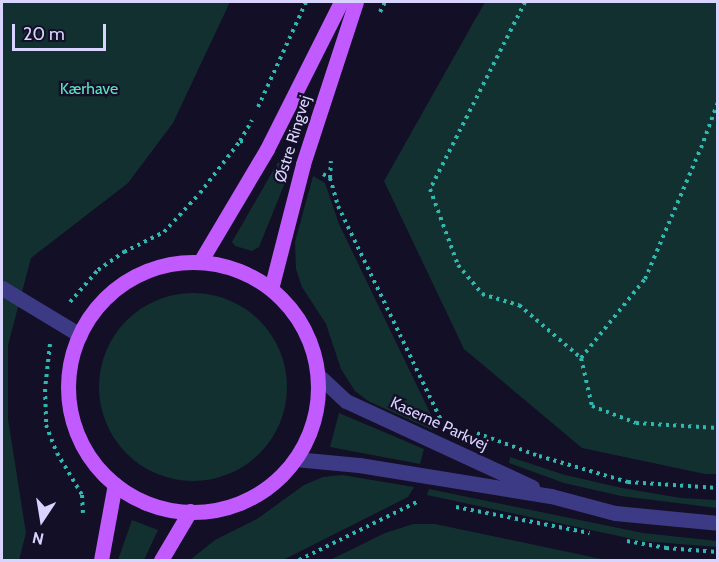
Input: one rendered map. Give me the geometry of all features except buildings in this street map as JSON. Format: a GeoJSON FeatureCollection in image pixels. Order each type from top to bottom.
{"type":"FeatureCollection","features":[{"type":"Feature","properties":{"kind":"main road","name":"Østre Ringvej"},"geometry":{"type":"LineString","coordinates":[[200,262],[262,158],[340,2]]}},
{"type":"Feature","properties":{"kind":"main road","name":"Østre Ringvej"},"geometry":{"type":"LineString","coordinates":[[272,289],[303,164],[356,2]]}},
{"type":"Feature","properties":{"kind":"main road"},"geometry":{"type":"LineString","coordinates":[[200,262],[238,270],[272,289],[286,303],[307,335],[318,375],[314,419],[295,459],[272,483],[247,499],[219,508],[190,512],[150,504],[115,484],[84,448],[69,404],[72,357],[80,335],[95,309],[116,288],[142,273],[170,264],[200,262]]}},
{"type":"Feature","properties":{"kind":"main road"},"geometry":{"type":"LineString","coordinates":[[101,561],[115,484]]}},
{"type":"Feature","properties":{"kind":"main road"},"geometry":{"type":"LineString","coordinates":[[161,561],[190,512]]}},
{"type":"Feature","properties":{"kind":"street"},"geometry":{"type":"LineString","coordinates":[[2,288],[80,335]]}},
{"type":"Feature","properties":{"kind":"street","name":"Kaserne Parkvej"},"geometry":{"type":"LineString","coordinates":[[318,375],[346,400],[551,496]]}},
{"type":"Feature","properties":{"kind":"street","name":"Kaserne Parkvej"},"geometry":{"type":"LineString","coordinates":[[295,459],[359,465],[551,496],[615,513],[717,523]]}},
{"type":"Feature","properties":{"kind":"path"},"geometry":{"type":"LineString","coordinates":[[240,141],[281,62],[306,2]]}},
{"type":"Feature","properties":{"kind":"path"},"geometry":{"type":"LineString","coordinates":[[525,2],[430,189],[458,265],[482,294],[519,305],[580,358],[592,406],[636,423],[717,428]]}},
{"type":"Feature","properties":{"kind":"path"},"geometry":{"type":"LineString","coordinates":[[580,358],[645,279],[702,148],[717,102]]}},
{"type":"Feature","properties":{"kind":"path"},"geometry":{"type":"LineString","coordinates":[[58,322],[47,351],[46,425],[57,453],[82,495],[84,516]]}},
{"type":"Feature","properties":{"kind":"path"},"geometry":{"type":"LineString","coordinates":[[441,419],[451,423]]}},
{"type":"Feature","properties":{"kind":"path"},"geometry":{"type":"LineString","coordinates":[[473,431],[539,456],[628,482],[717,488]]}},
{"type":"Feature","properties":{"kind":"path"},"geometry":{"type":"LineString","coordinates":[[299,561],[417,500],[423,501]]}},
{"type":"Feature","properties":{"kind":"path"},"geometry":{"type":"LineString","coordinates":[[453,507],[600,536]]}},
{"type":"Feature","properties":{"kind":"path"},"geometry":{"type":"LineString","coordinates":[[622,540],[666,548],[717,552]]}},
{"type":"Feature","properties":{"kind":"green space","name":"Kærhave"},"geometry":{"type":"Polygon","coordinates":[[[2,2],[230,2],[173,123],[128,183],[31,258],[8,345],[8,419],[26,533],[19,560],[2,560],[2,2]]]}},
{"type":"Feature","properties":{"kind":"green space"},"geometry":{"type":"Polygon","coordinates":[[[485,2],[717,2],[717,474],[705,474],[582,448],[464,349],[384,181],[485,2]]]}},
{"type":"Feature","properties":{"kind":"green space"},"geometry":{"type":"Polygon","coordinates":[[[278,162],[291,168],[259,247],[252,251],[235,246],[232,242],[278,162]]]}},
{"type":"Feature","properties":{"kind":"green space"},"geometry":{"type":"Polygon","coordinates":[[[313,176],[325,183],[339,224],[434,421],[432,430],[368,401],[355,391],[341,369],[326,324],[302,287],[296,269],[295,242],[313,176]]]}},
{"type":"Feature","properties":{"kind":"green space"},"geometry":{"type":"Polygon","coordinates":[[[184,293],[202,293],[229,300],[260,320],[280,351],[287,387],[280,423],[260,454],[229,474],[202,481],[184,481],[149,470],[133,460],[120,447],[103,414],[99,396],[99,378],[110,343],[120,327],[133,314],[166,297],[184,293]]]}},
{"type":"Feature","properties":{"kind":"green space"},"geometry":{"type":"Polygon","coordinates":[[[339,413],[424,449],[420,464],[330,447],[339,413]]]}},
{"type":"Feature","properties":{"kind":"green space"},"geometry":{"type":"Polygon","coordinates":[[[510,457],[565,475],[622,488],[681,498],[717,500],[717,508],[621,496],[564,483],[509,463],[510,457]]]}},
{"type":"Feature","properties":{"kind":"green space"},"geometry":{"type":"Polygon","coordinates":[[[342,475],[414,487],[408,497],[283,560],[190,560],[215,540],[257,519],[304,485],[323,477],[342,475]]]}},
{"type":"Feature","properties":{"kind":"green space"},"geometry":{"type":"Polygon","coordinates":[[[429,489],[643,533],[717,541],[717,547],[642,541],[427,495],[429,489]]]}},
{"type":"Feature","properties":{"kind":"green space"},"geometry":{"type":"Polygon","coordinates":[[[132,520],[158,530],[144,560],[118,560],[132,520]]]}},
{"type":"Feature","properties":{"kind":"green space"},"geometry":{"type":"Polygon","coordinates":[[[413,524],[435,524],[606,560],[330,560],[385,533],[413,524]]]}}]}
